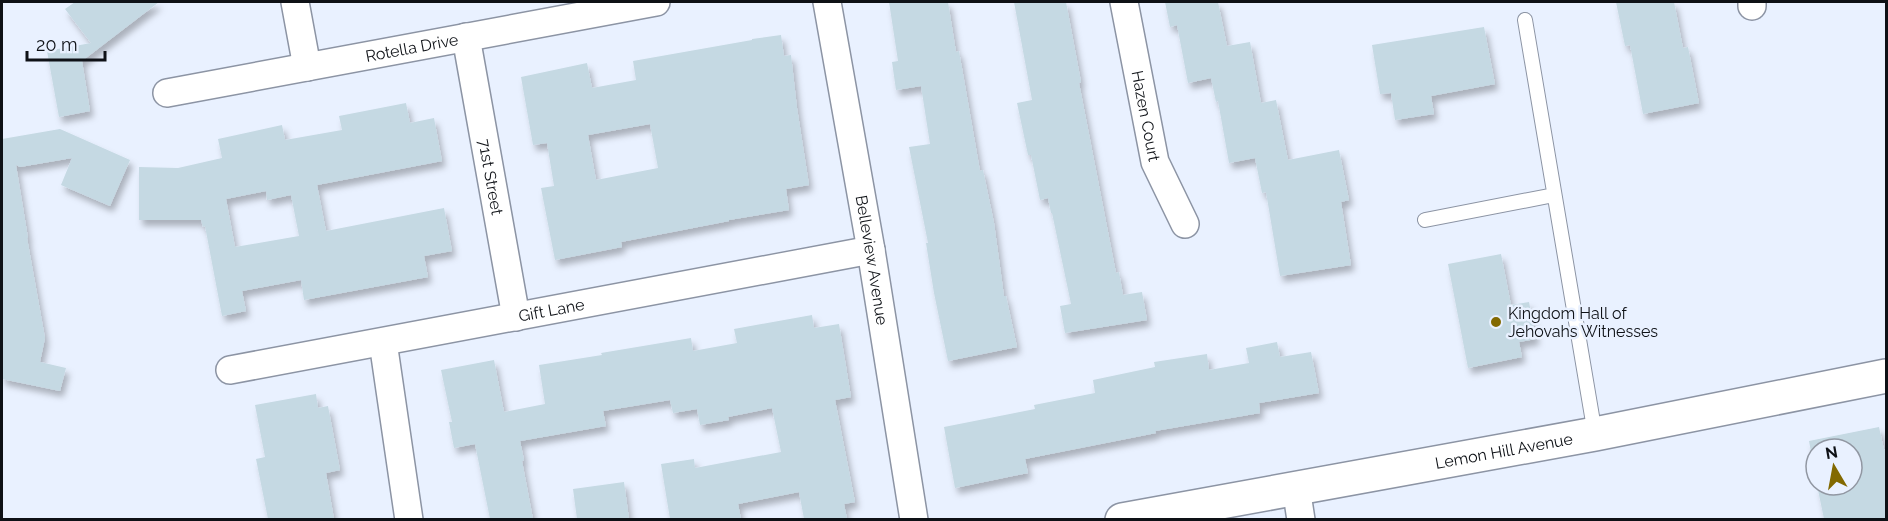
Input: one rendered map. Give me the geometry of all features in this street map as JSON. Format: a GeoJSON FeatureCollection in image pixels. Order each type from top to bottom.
{"type":"FeatureCollection","features":[{"type":"Feature","properties":{"kind":"street"},"geometry":{"type":"LineString","coordinates":[[295,2],[307,67]]}},
{"type":"Feature","properties":{"kind":"street","name":"Rotella Drive"},"geometry":{"type":"LineString","coordinates":[[167,93],[656,2]]}},
{"type":"Feature","properties":{"kind":"street","name":"Belleview Avenue"},"geometry":{"type":"LineString","coordinates":[[827,2],[872,250],[914,519]]}},
{"type":"Feature","properties":{"kind":"street","name":"Hazen Court"},"geometry":{"type":"LineString","coordinates":[[1124,2],[1155,162],[1185,224]]}},
{"type":"Feature","properties":{"kind":"street","name":"71st Street"},"geometry":{"type":"LineString","coordinates":[[466,37],[516,317]]}},
{"type":"Feature","properties":{"kind":"street","name":"Gift Lane"},"geometry":{"type":"LineString","coordinates":[[230,370],[872,250]]}},
{"type":"Feature","properties":{"kind":"street"},"geometry":{"type":"LineString","coordinates":[[383,342],[409,519]]}},
{"type":"Feature","properties":{"kind":"street","name":"Lemon Hill Avenue"},"geometry":{"type":"LineString","coordinates":[[1122,519],[1595,434],[1887,376]]}},
{"type":"Feature","properties":{"kind":"street"},"geometry":{"type":"LineString","coordinates":[[1296,487],[1301,519]]}},
{"type":"Feature","properties":{"kind":"lane"},"geometry":{"type":"LineString","coordinates":[[1525,20],[1595,434]]}},
{"type":"Feature","properties":{"kind":"lane"},"geometry":{"type":"LineString","coordinates":[[1425,220],[1554,195]]}},
{"type":"Feature","properties":{"kind":"building"},"geometry":{"type":"Polygon","coordinates":[[[75,2],[159,2],[82,61],[90,111],[59,117],[47,51],[91,43],[65,9],[75,2]]]}},
{"type":"Feature","properties":{"kind":"building"},"geometry":{"type":"Polygon","coordinates":[[[889,2],[948,2],[980,171],[983,170],[994,223],[1004,296],[1006,296],[1017,347],[948,361],[909,147],[930,144],[921,86],[896,90],[892,62],[898,61],[889,2]]]}},
{"type":"Feature","properties":{"kind":"building"},"geometry":{"type":"Polygon","coordinates":[[[1014,2],[1066,2],[1081,82],[1079,83],[1116,273],[1119,272],[1123,295],[1142,292],[1147,320],[1065,333],[1060,306],[1071,304],[1048,198],[1040,200],[1017,103],[1032,100],[1014,2]]]}},
{"type":"Feature","properties":{"kind":"building"},"geometry":{"type":"Polygon","coordinates":[[[1165,2],[1218,2],[1227,46],[1250,42],[1261,103],[1276,100],[1288,160],[1339,150],[1349,200],[1341,202],[1351,265],[1280,276],[1266,192],[1262,193],[1255,158],[1229,163],[1218,101],[1216,102],[1211,78],[1188,83],[1177,25],[1170,27],[1165,2]]]}},
{"type":"Feature","properties":{"kind":"building"},"geometry":{"type":"Polygon","coordinates":[[[1616,2],[1674,2],[1683,48],[1688,47],[1699,103],[1643,114],[1630,45],[1625,46],[1616,2]]]}},
{"type":"Feature","properties":{"kind":"building"},"geometry":{"type":"Polygon","coordinates":[[[1484,27],[1495,84],[1431,96],[1434,114],[1395,120],[1391,93],[1380,94],[1372,45],[1484,27]]]}},
{"type":"Feature","properties":{"kind":"building"},"geometry":{"type":"Polygon","coordinates":[[[781,35],[784,56],[791,55],[809,185],[786,189],[789,210],[621,242],[622,247],[555,260],[541,188],[554,186],[547,143],[533,145],[521,77],[587,63],[592,88],[636,80],[633,61],[781,35]],[[650,124],[588,135],[596,180],[658,168],[650,124]]]}},
{"type":"Feature","properties":{"kind":"building"},"geometry":{"type":"Polygon","coordinates":[[[406,103],[410,123],[434,118],[442,161],[317,185],[326,231],[444,208],[452,251],[424,256],[428,277],[304,300],[301,280],[242,291],[246,311],[222,316],[205,226],[203,227],[201,220],[139,220],[139,167],[178,168],[222,158],[218,139],[282,125],[285,140],[342,130],[339,116],[406,103]],[[266,191],[226,199],[235,247],[299,236],[291,195],[267,200],[266,191]]]}},
{"type":"Feature","properties":{"kind":"building"},"geometry":{"type":"Polygon","coordinates":[[[60,129],[130,160],[110,206],[61,185],[72,158],[20,167],[16,165],[45,338],[40,362],[66,368],[60,391],[2,379],[2,139],[60,129]]]}},
{"type":"Feature","properties":{"kind":"building","name":"Kingdom Hall of Jehovahs Witnesses"},"geometry":{"type":"Polygon","coordinates":[[[1501,254],[1511,305],[1529,302],[1536,339],[1519,342],[1522,357],[1468,368],[1448,264],[1501,254]]]}},
{"type":"Feature","properties":{"kind":"building"},"geometry":{"type":"Polygon","coordinates":[[[812,315],[814,328],[839,324],[851,397],[835,400],[855,502],[844,504],[847,519],[804,519],[799,492],[738,504],[741,519],[670,519],[661,464],[694,459],[695,468],[781,452],[772,408],[700,425],[697,409],[673,413],[670,400],[603,411],[606,426],[520,441],[533,519],[490,519],[475,444],[454,448],[449,422],[452,422],[441,370],[494,360],[504,412],[545,404],[539,365],[691,338],[693,351],[737,343],[734,329],[812,315]]]}},
{"type":"Feature","properties":{"kind":"building"},"geometry":{"type":"Polygon","coordinates":[[[1277,342],[1280,357],[1311,352],[1319,393],[1259,403],[1260,413],[1155,431],[1156,433],[1025,459],[1028,473],[955,488],[944,427],[1035,409],[1034,405],[1095,393],[1093,380],[1155,367],[1154,362],[1207,354],[1209,370],[1249,363],[1246,348],[1277,342]]]}},
{"type":"Feature","properties":{"kind":"building"},"geometry":{"type":"Polygon","coordinates":[[[316,394],[318,408],[328,406],[340,470],[326,473],[334,519],[268,519],[256,459],[265,457],[255,405],[316,394]]]}},
{"type":"Feature","properties":{"kind":"building"},"geometry":{"type":"Polygon","coordinates":[[[1879,427],[1884,450],[1887,449],[1887,519],[1824,519],[1819,497],[1864,497],[1864,437],[1829,437],[1879,427]]]}},
{"type":"Feature","properties":{"kind":"building"},"geometry":{"type":"Polygon","coordinates":[[[624,482],[629,519],[577,519],[573,489],[624,482]]]}},
{"type":"Feature","properties":{"kind":"place","name":"Kingdom Hall of Jehovahs Witnesses"},"geometry":{"type":"Point","coordinates":[1496,322]}}]}
